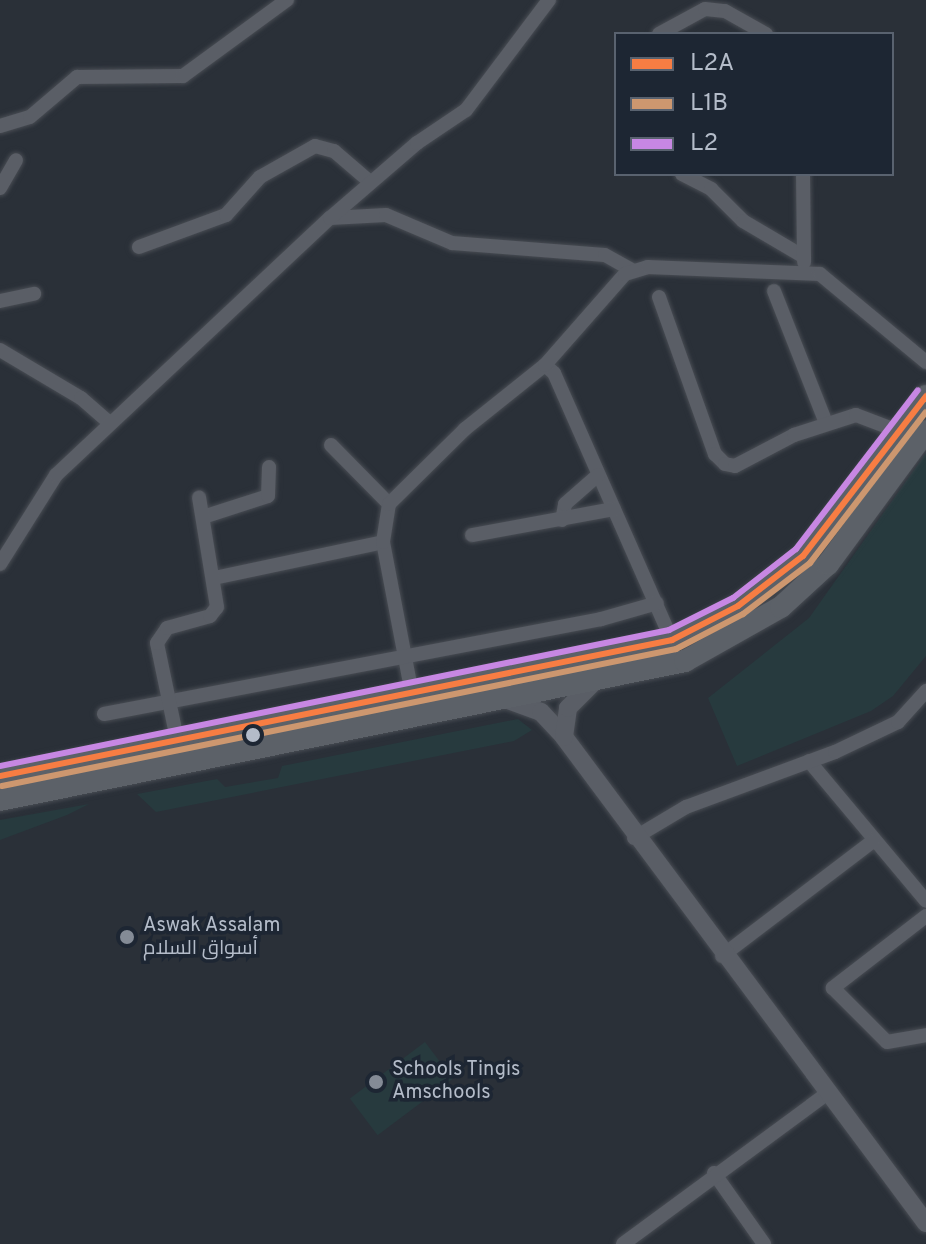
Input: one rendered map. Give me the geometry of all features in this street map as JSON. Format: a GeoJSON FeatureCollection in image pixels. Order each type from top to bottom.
{"type":"FeatureCollection","features":[{"type":"Feature","properties":{"kind":"main road"},"geometry":{"type":"LineString","coordinates":[[0,776],[672,640],[738,606],[803,556],[926,396]]}},
{"type":"Feature","properties":{"kind":"main road"},"geometry":{"type":"LineString","coordinates":[[0,800],[593,683],[685,661],[781,607],[828,564],[926,431]]}},
{"type":"Feature","properties":{"kind":"street"},"geometry":{"type":"LineString","coordinates":[[0,126],[30,117],[77,77],[183,76],[287,0]]}},
{"type":"Feature","properties":{"kind":"street"},"geometry":{"type":"LineString","coordinates":[[0,564],[56,475],[370,182],[473,103],[549,0]]}},
{"type":"Feature","properties":{"kind":"street"},"geometry":{"type":"LineString","coordinates":[[663,32],[705,9],[725,11],[762,32]]}},
{"type":"Feature","properties":{"kind":"street"},"geometry":{"type":"LineString","coordinates":[[139,247],[226,215],[260,177],[315,146],[334,151],[370,182]]}},
{"type":"Feature","properties":{"kind":"street"},"geometry":{"type":"LineString","coordinates":[[0,188],[16,160]]}},
{"type":"Feature","properties":{"kind":"street"},"geometry":{"type":"LineString","coordinates":[[686,176],[711,189],[743,221],[835,282],[926,362]]}},
{"type":"Feature","properties":{"kind":"street"},"geometry":{"type":"LineString","coordinates":[[803,176],[804,264]]}},
{"type":"Feature","properties":{"kind":"street"},"geometry":{"type":"LineString","coordinates":[[330,218],[386,215],[452,243],[605,255],[632,270],[804,264]]}},
{"type":"Feature","properties":{"kind":"street"},"geometry":{"type":"LineString","coordinates":[[412,694],[383,542],[389,504],[465,429],[545,365],[632,270]]}},
{"type":"Feature","properties":{"kind":"street"},"geometry":{"type":"LineString","coordinates":[[774,291],[826,423]]}},
{"type":"Feature","properties":{"kind":"street"},"geometry":{"type":"LineString","coordinates":[[0,301],[34,294]]}},
{"type":"Feature","properties":{"kind":"street"},"geometry":{"type":"LineString","coordinates":[[659,297],[720,461],[735,466],[826,423],[866,415],[898,431]]}},
{"type":"Feature","properties":{"kind":"street"},"geometry":{"type":"LineString","coordinates":[[0,350],[81,398],[110,423]]}},
{"type":"Feature","properties":{"kind":"street"},"geometry":{"type":"LineString","coordinates":[[545,365],[554,373],[672,640]]}},
{"type":"Feature","properties":{"kind":"street"},"geometry":{"type":"LineString","coordinates":[[331,445],[389,504]]}},
{"type":"Feature","properties":{"kind":"street"},"geometry":{"type":"LineString","coordinates":[[203,517],[268,496],[269,467]]}},
{"type":"Feature","properties":{"kind":"street"},"geometry":{"type":"LineString","coordinates":[[562,520],[565,504],[598,475]]}},
{"type":"Feature","properties":{"kind":"street"},"geometry":{"type":"LineString","coordinates":[[177,739],[159,637],[167,628],[213,613],[214,578],[199,497]]}},
{"type":"Feature","properties":{"kind":"street"},"geometry":{"type":"LineString","coordinates":[[472,535],[614,509]]}},
{"type":"Feature","properties":{"kind":"street"},"geometry":{"type":"LineString","coordinates":[[214,578],[383,542]]}},
{"type":"Feature","properties":{"kind":"street"},"geometry":{"type":"LineString","coordinates":[[104,714],[601,619],[657,603]]}},
{"type":"Feature","properties":{"kind":"street"},"geometry":{"type":"LineString","coordinates":[[564,737],[568,708],[593,683]]}},
{"type":"Feature","properties":{"kind":"street"},"geometry":{"type":"LineString","coordinates":[[634,838],[686,807],[809,761],[898,722],[926,691]]}},
{"type":"Feature","properties":{"kind":"street"},"geometry":{"type":"LineString","coordinates":[[508,700],[541,712],[564,737],[634,838],[926,1223]]}},
{"type":"Feature","properties":{"kind":"street"},"geometry":{"type":"LineString","coordinates":[[809,761],[926,901]]}},
{"type":"Feature","properties":{"kind":"street"},"geometry":{"type":"LineString","coordinates":[[722,956],[873,841]]}},
{"type":"Feature","properties":{"kind":"street"},"geometry":{"type":"LineString","coordinates":[[926,916],[833,988],[887,1042],[926,1035]]}},
{"type":"Feature","properties":{"kind":"street"},"geometry":{"type":"LineString","coordinates":[[623,1244],[714,1173],[828,1093]]}},
{"type":"Feature","properties":{"kind":"street"},"geometry":{"type":"LineString","coordinates":[[714,1173],[764,1244]]}},
{"type":"Feature","properties":{"kind":"green space"},"geometry":{"type":"Polygon","coordinates":[[[926,453],[926,656],[893,696],[871,711],[737,766],[708,698],[809,618],[926,453]]]}},
{"type":"Feature","properties":{"kind":"green space"},"geometry":{"type":"Polygon","coordinates":[[[518,719],[532,730],[514,741],[156,812],[137,794],[217,779],[225,787],[278,778],[282,766],[518,719]]]}},
{"type":"Feature","properties":{"kind":"green space"},"geometry":{"type":"Polygon","coordinates":[[[89,804],[67,815],[0,840],[0,820],[89,804]]]}},
{"type":"Feature","properties":{"kind":"green space"},"geometry":{"type":"Polygon","coordinates":[[[425,1042],[453,1079],[378,1135],[350,1099],[425,1042]]]}},
{"type":"Feature","properties":{"kind":"transit line","name":"L2"},"geometry":{"type":"LineString","coordinates":[[0,766],[669,630],[733,598],[796,549],[918,390]]}},
{"type":"Feature","properties":{"kind":"transit line","name":"L2A"},"geometry":{"type":"LineString","coordinates":[[0,776],[672,640],[738,606],[803,556],[926,396]]}},
{"type":"Feature","properties":{"kind":"transit line","name":"L1B"},"geometry":{"type":"LineString","coordinates":[[2,786],[676,649],[743,614],[810,563],[926,412]]}},
{"type":"Feature","properties":{"kind":"place","name":"Aswak Assalam أسواق السلام"},"geometry":{"type":"Point","coordinates":[127,937]}},
{"type":"Feature","properties":{"kind":"place","name":"Schools Tingis Amschools"},"geometry":{"type":"Point","coordinates":[376,1082]}}]}
